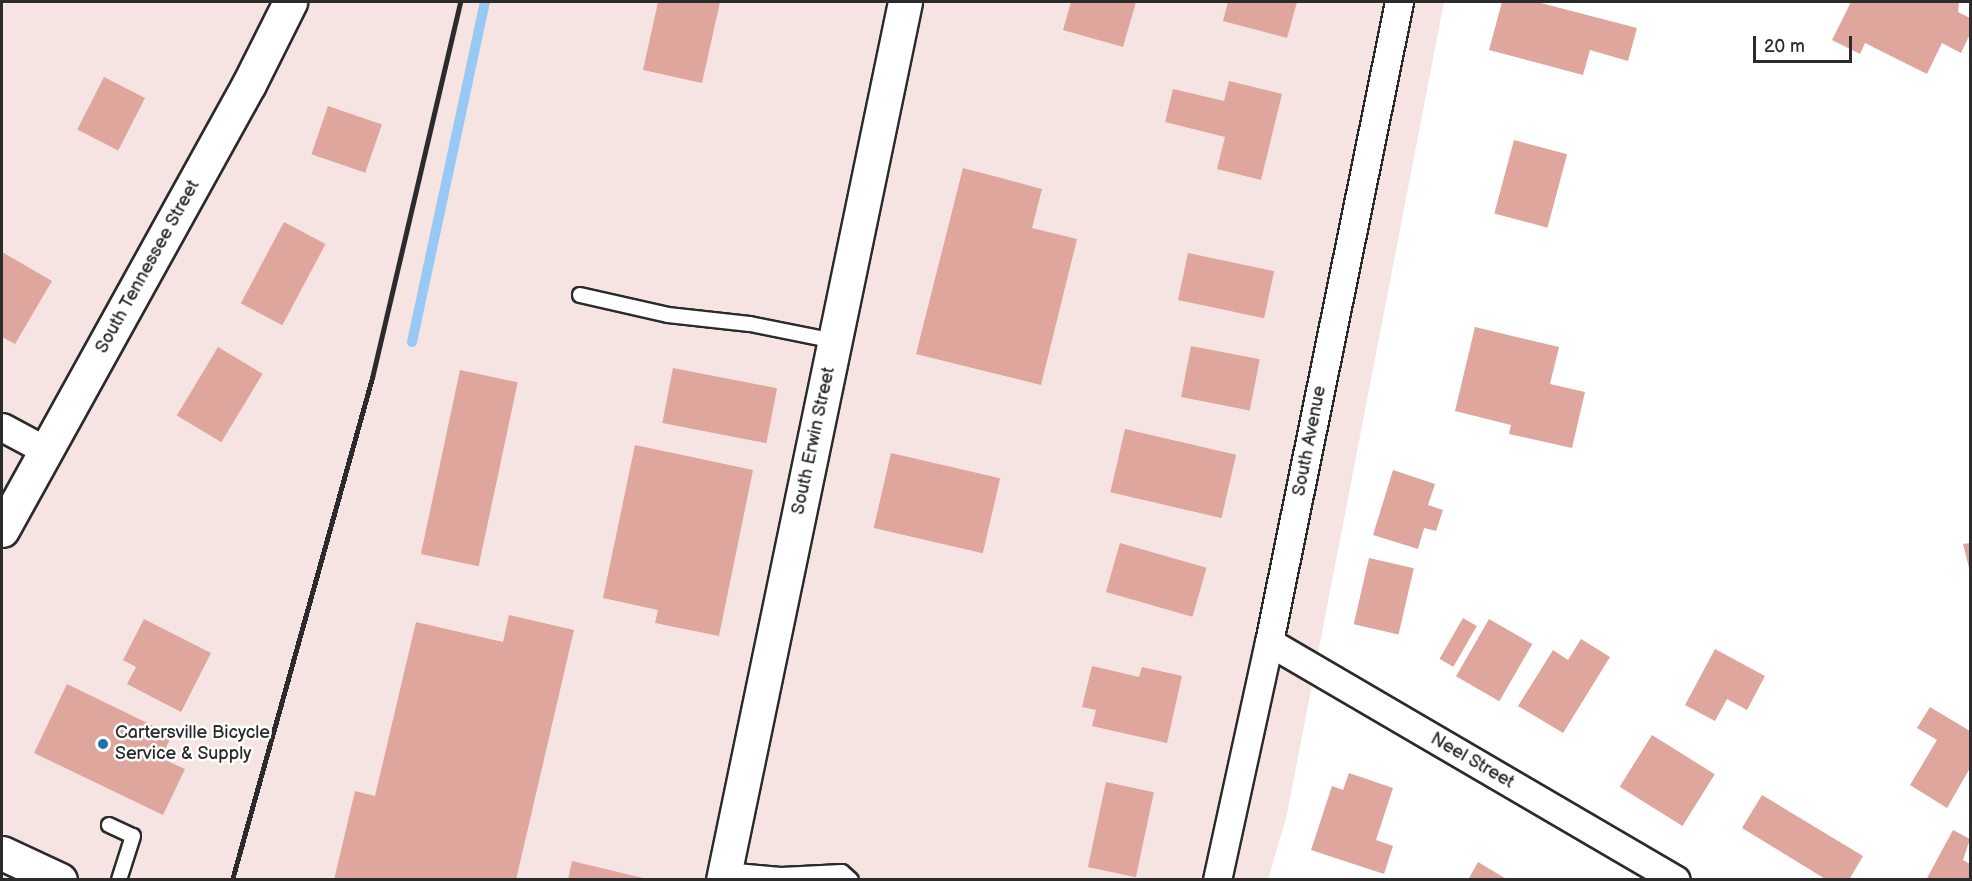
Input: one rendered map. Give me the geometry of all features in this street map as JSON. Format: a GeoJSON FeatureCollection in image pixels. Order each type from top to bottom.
{"type":"FeatureCollection","features":[{"type":"Feature","properties":{"kind":"street","name":"South Tennessee Street"},"geometry":{"type":"LineString","coordinates":[[2,530],[238,105],[290,2]]}},
{"type":"Feature","properties":{"kind":"street","name":"South Erwin Street"},"geometry":{"type":"LineString","coordinates":[[724,875],[905,2]]}},
{"type":"Feature","properties":{"kind":"street","name":"South Avenue"},"geometry":{"type":"LineString","coordinates":[[1217,879],[1269,642],[1398,2]]}},
{"type":"Feature","properties":{"kind":"street"},"geometry":{"type":"LineString","coordinates":[[2,427],[45,450]]}},
{"type":"Feature","properties":{"kind":"street","name":"Neel Street"},"geometry":{"type":"LineString","coordinates":[[1269,642],[1676,879]]}},
{"type":"Feature","properties":{"kind":"street"},"geometry":{"type":"LineString","coordinates":[[2,853],[60,879]]}},
{"type":"Feature","properties":{"kind":"lane"},"geometry":{"type":"LineString","coordinates":[[579,295],[668,315],[750,324],[835,341]]}},
{"type":"Feature","properties":{"kind":"lane"},"geometry":{"type":"LineString","coordinates":[[109,825],[133,836],[119,879]]}},
{"type":"Feature","properties":{"kind":"lane"},"geometry":{"type":"LineString","coordinates":[[724,875],[843,873],[851,879]]}},
{"type":"Feature","properties":{"kind":"shaded area"},"geometry":{"type":"Polygon","coordinates":[[[2,2],[1444,2],[1286,819],[1268,879],[2,880],[2,2]]]}},
{"type":"Feature","properties":{"kind":"building"},"geometry":{"type":"Polygon","coordinates":[[[658,2],[720,2],[702,83],[643,70],[658,2]]]}},
{"type":"Feature","properties":{"kind":"building"},"geometry":{"type":"Polygon","coordinates":[[[1071,2],[1136,2],[1123,47],[1063,30],[1071,2]]]}},
{"type":"Feature","properties":{"kind":"building"},"geometry":{"type":"Polygon","coordinates":[[[1228,2],[1297,2],[1287,38],[1223,21],[1228,2]]]}},
{"type":"Feature","properties":{"kind":"building"},"geometry":{"type":"Polygon","coordinates":[[[1502,2],[1537,2],[1637,28],[1628,61],[1590,50],[1583,75],[1489,50],[1502,2]]]}},
{"type":"Feature","properties":{"kind":"building"},"geometry":{"type":"Polygon","coordinates":[[[1851,2],[1959,2],[1958,12],[1970,18],[1970,34],[1961,53],[1942,43],[1927,74],[1865,43],[1860,54],[1832,40],[1851,2]]]}},
{"type":"Feature","properties":{"kind":"building"},"geometry":{"type":"Polygon","coordinates":[[[104,77],[145,98],[118,150],[77,130],[104,77]]]}},
{"type":"Feature","properties":{"kind":"building"},"geometry":{"type":"Polygon","coordinates":[[[1229,81],[1282,94],[1261,180],[1217,169],[1225,137],[1165,122],[1173,89],[1224,101],[1229,81]]]}},
{"type":"Feature","properties":{"kind":"building"},"geometry":{"type":"Polygon","coordinates":[[[328,106],[382,125],[365,173],[311,154],[328,106]]]}},
{"type":"Feature","properties":{"kind":"building"},"geometry":{"type":"Polygon","coordinates":[[[1514,140],[1567,154],[1547,228],[1494,213],[1514,140]]]}},
{"type":"Feature","properties":{"kind":"building"},"geometry":{"type":"Polygon","coordinates":[[[963,168],[1042,189],[1032,228],[1077,239],[1041,385],[916,354],[963,168]]]}},
{"type":"Feature","properties":{"kind":"building"},"geometry":{"type":"Polygon","coordinates":[[[284,222],[325,244],[282,325],[241,303],[284,222]]]}},
{"type":"Feature","properties":{"kind":"building"},"geometry":{"type":"Polygon","coordinates":[[[2,252],[52,281],[15,344],[2,337],[2,252]]]}},
{"type":"Feature","properties":{"kind":"building"},"geometry":{"type":"Polygon","coordinates":[[[1188,253],[1274,271],[1264,318],[1178,300],[1188,253]]]}},
{"type":"Feature","properties":{"kind":"building"},"geometry":{"type":"Polygon","coordinates":[[[1475,327],[1559,347],[1550,384],[1585,392],[1572,448],[1509,434],[1511,425],[1455,411],[1475,327]]]}},
{"type":"Feature","properties":{"kind":"building"},"geometry":{"type":"Polygon","coordinates":[[[1191,346],[1260,359],[1250,410],[1181,397],[1191,346]]]}},
{"type":"Feature","properties":{"kind":"building"},"geometry":{"type":"Polygon","coordinates":[[[218,347],[263,374],[221,442],[177,416],[218,347]]]}},
{"type":"Feature","properties":{"kind":"building"},"geometry":{"type":"Polygon","coordinates":[[[673,368],[777,388],[766,443],[662,423],[673,368]]]}},
{"type":"Feature","properties":{"kind":"building"},"geometry":{"type":"Polygon","coordinates":[[[460,370],[518,382],[479,566],[421,554],[460,370]]]}},
{"type":"Feature","properties":{"kind":"building"},"geometry":{"type":"Polygon","coordinates":[[[1125,429],[1236,455],[1221,518],[1110,492],[1125,429]]]}},
{"type":"Feature","properties":{"kind":"building"},"geometry":{"type":"Polygon","coordinates":[[[635,445],[753,470],[719,636],[655,623],[658,610],[603,598],[635,445]]]}},
{"type":"Feature","properties":{"kind":"building"},"geometry":{"type":"Polygon","coordinates":[[[891,453],[1000,478],[983,553],[874,528],[891,453]]]}},
{"type":"Feature","properties":{"kind":"building"},"geometry":{"type":"Polygon","coordinates":[[[1393,470],[1435,484],[1428,505],[1443,510],[1436,531],[1424,528],[1418,549],[1373,535],[1393,470]]]}},
{"type":"Feature","properties":{"kind":"building"},"geometry":{"type":"Polygon","coordinates":[[[1120,543],[1207,568],[1192,617],[1106,592],[1120,543]]]}},
{"type":"Feature","properties":{"kind":"building"},"geometry":{"type":"Polygon","coordinates":[[[1970,543],[1970,572],[1963,544],[1970,543]]]}},
{"type":"Feature","properties":{"kind":"building"},"geometry":{"type":"Polygon","coordinates":[[[1369,558],[1414,568],[1399,635],[1354,624],[1369,558]]]}},
{"type":"Feature","properties":{"kind":"building"},"geometry":{"type":"Polygon","coordinates":[[[509,615],[574,630],[516,880],[334,880],[355,791],[375,796],[416,622],[503,642],[509,615]]]}},
{"type":"Feature","properties":{"kind":"building"},"geometry":{"type":"Polygon","coordinates":[[[1463,618],[1477,626],[1453,667],[1440,659],[1463,618]]]}},
{"type":"Feature","properties":{"kind":"building"},"geometry":{"type":"Polygon","coordinates":[[[144,619],[211,653],[181,712],[127,684],[136,667],[123,660],[144,619]]]}},
{"type":"Feature","properties":{"kind":"building"},"geometry":{"type":"Polygon","coordinates":[[[1489,619],[1532,644],[1499,701],[1456,676],[1489,619]]]}},
{"type":"Feature","properties":{"kind":"building"},"geometry":{"type":"Polygon","coordinates":[[[1581,639],[1610,657],[1563,733],[1518,706],[1553,650],[1568,660],[1581,639]]]}},
{"type":"Feature","properties":{"kind":"building"},"geometry":{"type":"Polygon","coordinates":[[[1715,649],[1765,676],[1747,710],[1727,699],[1715,721],[1685,705],[1715,649]]]}},
{"type":"Feature","properties":{"kind":"building"},"geometry":{"type":"Polygon","coordinates":[[[1092,666],[1139,677],[1142,667],[1182,676],[1167,743],[1092,726],[1096,710],[1082,707],[1092,666]]]}},
{"type":"Feature","properties":{"kind":"building","name":"Cartersville Bicycle Service & Supply"},"geometry":{"type":"Polygon","coordinates":[[[67,684],[172,735],[161,758],[185,769],[163,815],[34,753],[67,684]]]}},
{"type":"Feature","properties":{"kind":"building"},"geometry":{"type":"Polygon","coordinates":[[[1930,707],[1970,731],[1970,768],[1947,808],[1910,785],[1937,740],[1917,728],[1930,707]]]}},
{"type":"Feature","properties":{"kind":"building"},"geometry":{"type":"Polygon","coordinates":[[[1652,735],[1715,774],[1682,826],[1620,787],[1652,735]]]}},
{"type":"Feature","properties":{"kind":"building"},"geometry":{"type":"Polygon","coordinates":[[[1349,773],[1393,788],[1376,840],[1393,846],[1384,874],[1311,850],[1332,786],[1343,790],[1349,773]]]}},
{"type":"Feature","properties":{"kind":"building"},"geometry":{"type":"Polygon","coordinates":[[[1106,782],[1154,792],[1136,877],[1088,867],[1106,782]]]}},
{"type":"Feature","properties":{"kind":"building"},"geometry":{"type":"Polygon","coordinates":[[[1762,795],[1863,856],[1849,880],[1827,880],[1742,828],[1762,795]]]}},
{"type":"Feature","properties":{"kind":"building"},"geometry":{"type":"Polygon","coordinates":[[[1953,830],[1970,839],[1963,860],[1970,864],[1970,880],[1926,880],[1953,830]]]}},
{"type":"Feature","properties":{"kind":"building"},"geometry":{"type":"Polygon","coordinates":[[[572,861],[647,879],[647,880],[568,880],[572,861]]]}},
{"type":"Feature","properties":{"kind":"building"},"geometry":{"type":"Polygon","coordinates":[[[1478,862],[1508,880],[1468,880],[1478,862]]]}},
{"type":"Feature","properties":{"kind":"waterway"},"geometry":{"type":"LineString","coordinates":[[412,342],[485,2]]}},
{"type":"Feature","properties":{"kind":"railway"},"geometry":{"type":"LineString","coordinates":[[232,880],[372,378],[460,2]]}},
{"type":"Feature","properties":{"kind":"place","name":"Cartersville Bicycle Service & Supply"},"geometry":{"type":"Point","coordinates":[103,744]}}]}
